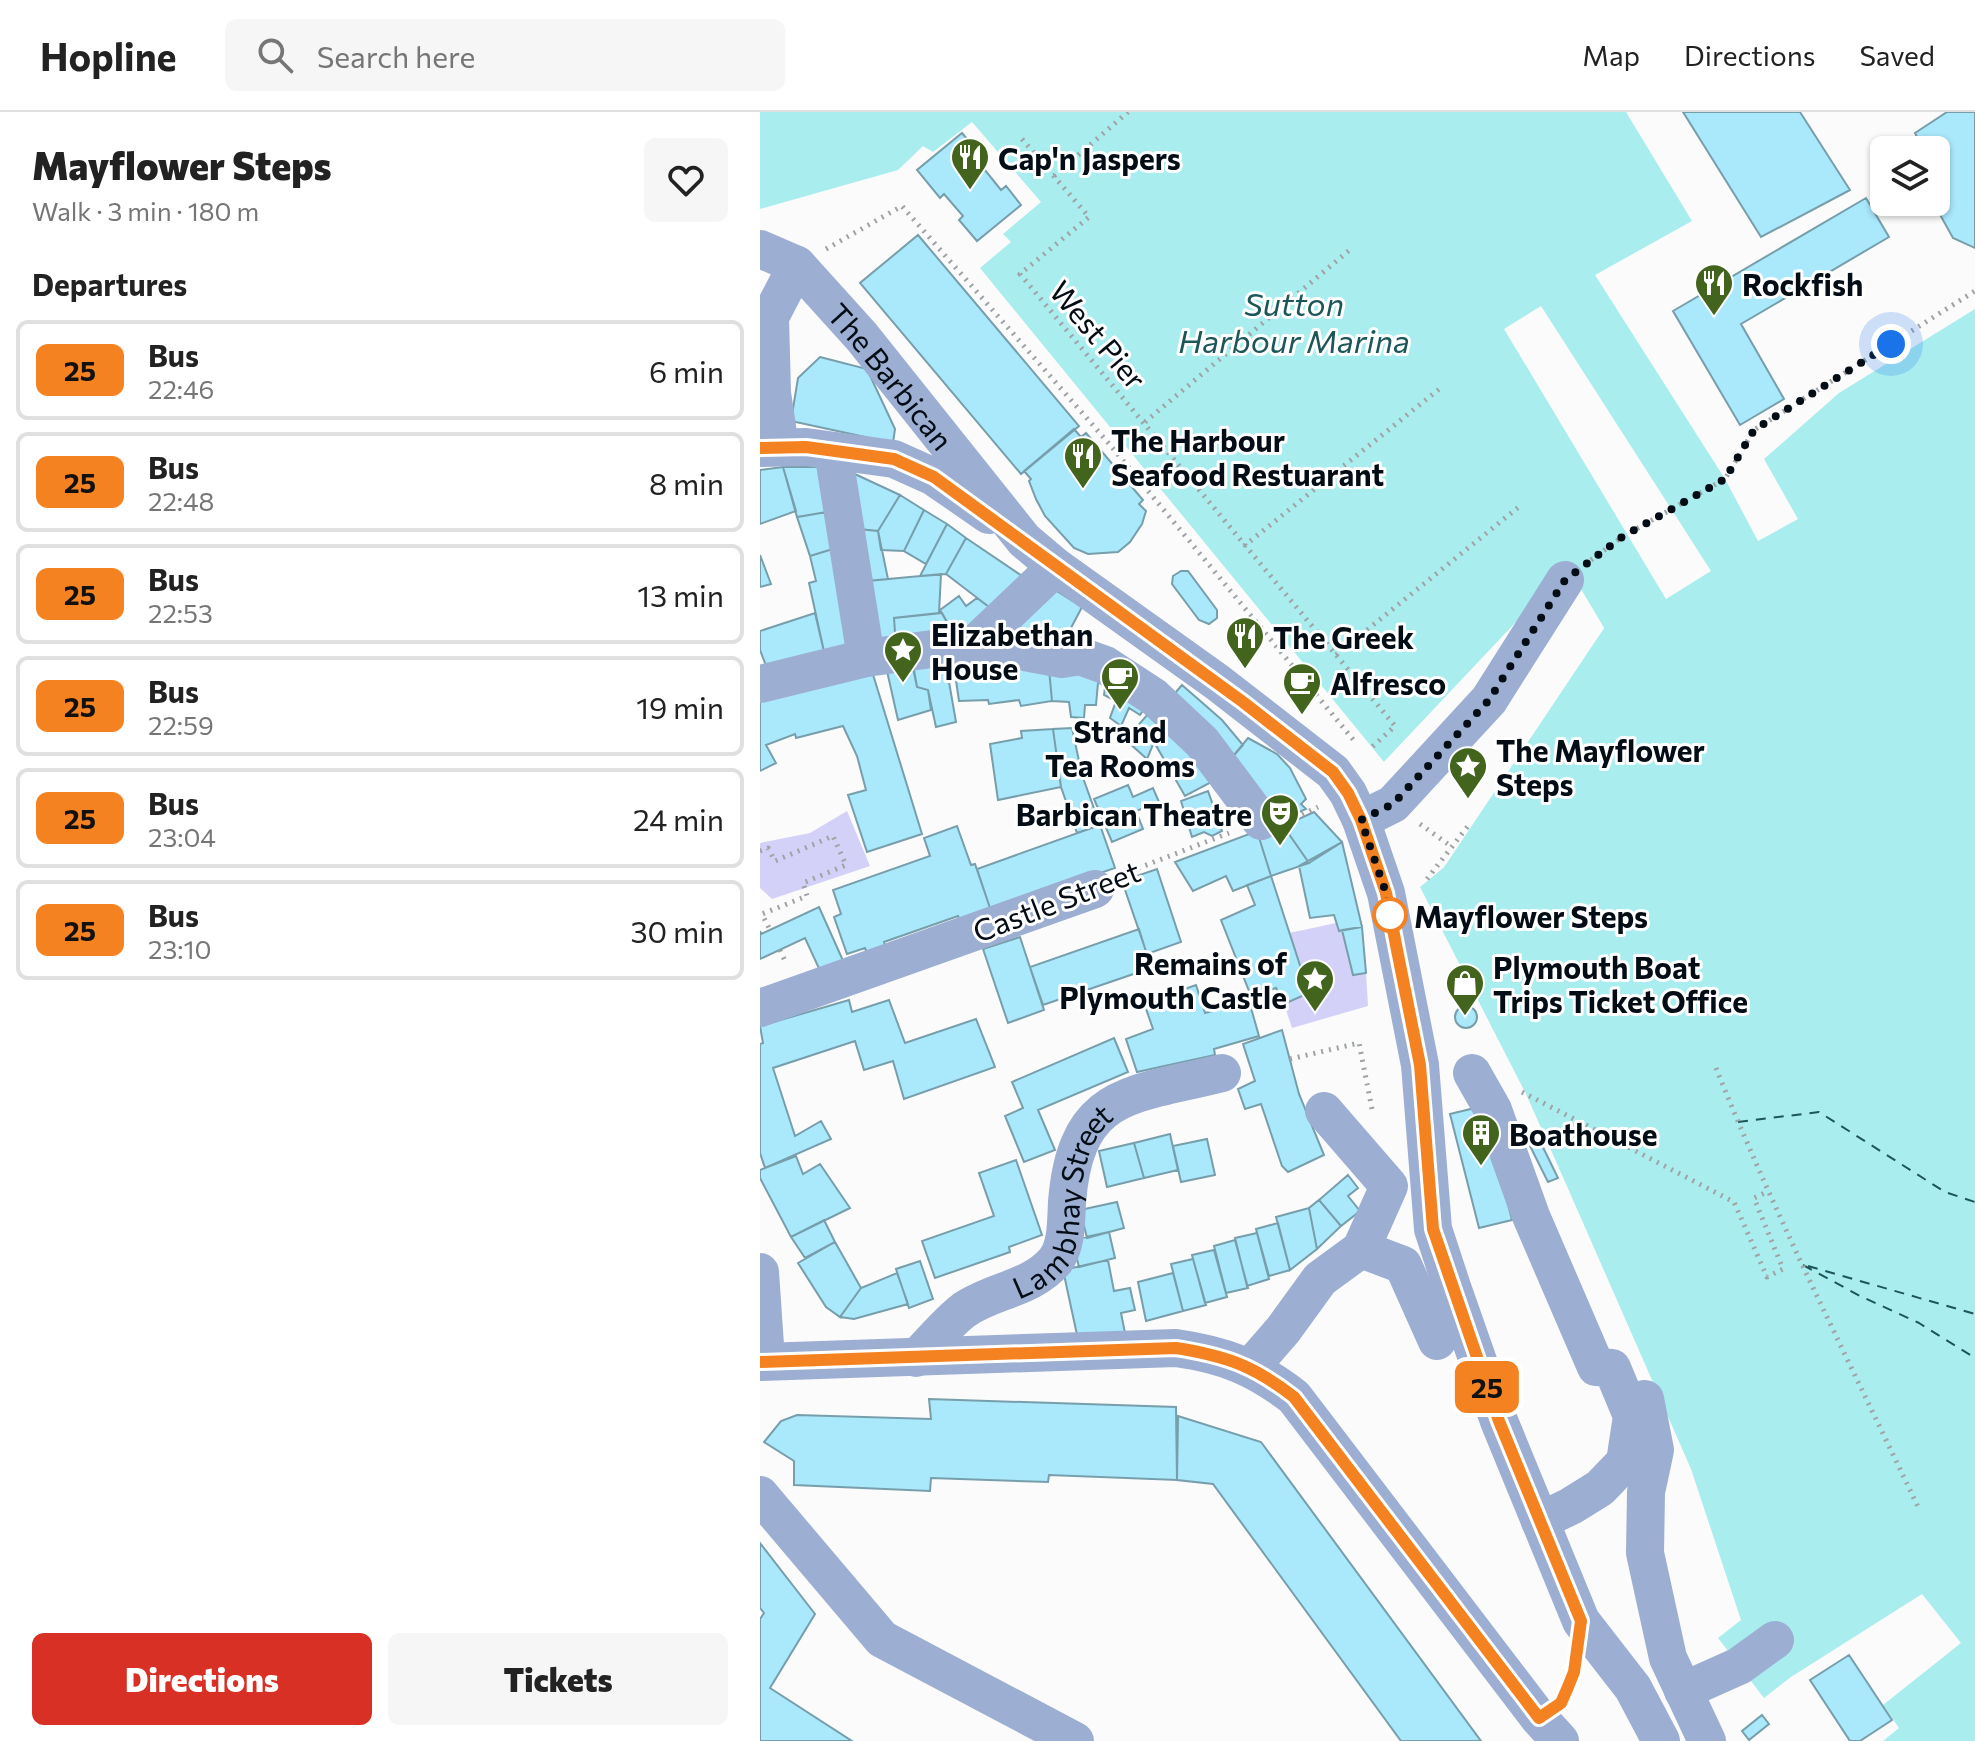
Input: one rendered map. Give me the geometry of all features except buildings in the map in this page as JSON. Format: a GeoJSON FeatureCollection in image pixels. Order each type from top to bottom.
{"type":"FeatureCollection","features":[{"type":"Feature","properties":{"kind":"street"},"geometry":{"type":"LineString","coordinates":[[760,249],[797,265],[770,317],[770,447],[894,459],[934,477],[1024,540]]}},
{"type":"Feature","properties":{"kind":"street","name":"The Barbican"},"geometry":{"type":"LineString","coordinates":[[797,265],[862,337],[1024,540],[1333,772],[1355,807],[1386,893],[1420,1065],[1433,1229],[1499,1421],[1581,1621],[1633,1688],[1661,1741]]}},
{"type":"Feature","properties":{"kind":"street"},"geometry":{"type":"LineString","coordinates":[[833,451],[866,658]]}},
{"type":"Feature","properties":{"kind":"street"},"geometry":{"type":"LineString","coordinates":[[976,643],[1056,567]]}},
{"type":"Feature","properties":{"kind":"street"},"geometry":{"type":"LineString","coordinates":[[1355,807],[1393,804],[1489,700],[1565,580]]}},
{"type":"Feature","properties":{"kind":"street"},"geometry":{"type":"LineString","coordinates":[[1067,659],[1101,598]]}},
{"type":"Feature","properties":{"kind":"street"},"geometry":{"type":"LineString","coordinates":[[761,684],[866,658],[976,643],[1067,659],[1080,656],[1105,665],[1154,697],[1202,742],[1261,821]]}},
{"type":"Feature","properties":{"kind":"street","name":"Castle Street"},"geometry":{"type":"LineString","coordinates":[[760,1008],[1095,889]]}},
{"type":"Feature","properties":{"kind":"street","name":"Lambhay Street"},"geometry":{"type":"LineString","coordinates":[[916,1358],[965,1309],[1040,1276],[1058,1257],[1065,1236],[1073,1163],[1084,1133],[1094,1117],[1108,1106],[1132,1095],[1222,1073]]}},
{"type":"Feature","properties":{"kind":"street"},"geometry":{"type":"LineString","coordinates":[[1472,1073],[1493,1110],[1531,1216],[1596,1367],[1614,1371],[1636,1368],[1648,1406],[1655,1450],[1646,1492],[1645,1553],[1668,1658],[1707,1741]]}},
{"type":"Feature","properties":{"kind":"street"},"geometry":{"type":"LineString","coordinates":[[1250,1368],[1283,1330],[1320,1279],[1361,1249],[1389,1186],[1324,1111]]}},
{"type":"Feature","properties":{"kind":"street"},"geometry":{"type":"LineString","coordinates":[[1361,1249],[1403,1265],[1437,1341]]}},
{"type":"Feature","properties":{"kind":"street"},"geometry":{"type":"LineString","coordinates":[[760,1272],[763,1361],[1176,1348],[1215,1354],[1270,1378],[1294,1397],[1549,1730]]}},
{"type":"Feature","properties":{"kind":"street"},"geometry":{"type":"LineString","coordinates":[[1540,1521],[1600,1488],[1625,1462],[1632,1416],[1614,1371]]}},
{"type":"Feature","properties":{"kind":"street"},"geometry":{"type":"LineString","coordinates":[[760,1495],[882,1639],[1075,1741]]}},
{"type":"Feature","properties":{"kind":"street"},"geometry":{"type":"LineString","coordinates":[[1683,1691],[1739,1666],[1775,1640]]}},
{"type":"Feature","properties":{"kind":"path"},"geometry":{"type":"LineString","coordinates":[[1054,176],[1128,112]]}},
{"type":"Feature","properties":{"kind":"path","name":"West Pier"},"geometry":{"type":"LineString","coordinates":[[1022,139],[1089,217],[1020,274],[1395,726],[1372,747]]}},
{"type":"Feature","properties":{"kind":"path"},"geometry":{"type":"LineString","coordinates":[[797,265],[902,206],[1111,446],[1362,750]]}},
{"type":"Feature","properties":{"kind":"path","name":"West Pier"},"geometry":{"type":"LineString","coordinates":[[1145,422],[1352,248]]}},
{"type":"Feature","properties":{"kind":"path"},"geometry":{"type":"LineString","coordinates":[[1565,580],[1622,537],[1725,479],[1754,430],[1975,291]]}},
{"type":"Feature","properties":{"kind":"path"},"geometry":{"type":"LineString","coordinates":[[1244,546],[1443,386]]}},
{"type":"Feature","properties":{"kind":"path"},"geometry":{"type":"LineString","coordinates":[[1336,655],[1520,506]]}},
{"type":"Feature","properties":{"kind":"path","name":"Castle Street"},"geometry":{"type":"LineString","coordinates":[[1095,889],[1118,876],[1261,821],[1274,825],[1355,807]]}},
{"type":"Feature","properties":{"kind":"path"},"geometry":{"type":"LineString","coordinates":[[1427,879],[1468,826]]}},
{"type":"Feature","properties":{"kind":"path"},"geometry":{"type":"LineString","coordinates":[[760,851],[768,848],[775,861],[833,836],[846,865],[803,883],[807,896],[762,914],[770,930]]}},
{"type":"Feature","properties":{"kind":"path"},"geometry":{"type":"LineString","coordinates":[[1290,1059],[1359,1043]]}},
{"type":"Feature","properties":{"kind":"path"},"geometry":{"type":"LineString","coordinates":[[1716,1068],[1769,1191],[1919,1509]]}},
{"type":"Feature","properties":{"kind":"path"},"geometry":{"type":"LineString","coordinates":[[1472,1073],[1526,1094],[1734,1202],[1767,1277],[1783,1269],[1754,1198],[1769,1191]]}},
{"type":"Feature","properties":{"kind":"shaded area"},"geometry":{"type":"Polygon","coordinates":[[[847,811],[870,866],[772,899],[760,888],[760,843],[810,833],[847,811]]]}},
{"type":"Feature","properties":{"kind":"shaded area"},"geometry":{"type":"Polygon","coordinates":[[[1336,923],[1338,931],[1342,930],[1353,974],[1366,973],[1368,1006],[1292,1028],[1284,1004],[1309,993],[1289,933],[1336,923]]]}},
{"type":"Feature","properties":{"kind":"water","name":"Sutton Harbour Marina"},"geometry":{"type":"Polygon","coordinates":[[[760,112],[1626,112],[1692,221],[1595,275],[1725,479],[1758,541],[1798,519],[1764,459],[1839,393],[1975,309],[1975,1741],[1883,1741],[1899,1728],[1883,1705],[1961,1643],[1922,1594],[1791,1677],[1764,1698],[1718,1638],[1741,1620],[1691,1469],[1526,1094],[1420,887],[1444,867],[1604,628],[1579,586],[1552,584],[1384,762],[980,268],[1011,242],[1003,234],[1041,202],[972,122],[933,152],[923,146],[898,170],[760,209],[760,112]],[[1541,306],[1504,329],[1666,599],[1711,571],[1541,306]]]}},
{"type":"Feature","properties":{"kind":"pier"},"geometry":{"type":"Polygon","coordinates":[[[1552,584],[1579,586],[1604,628],[1444,867],[1420,887],[1419,883],[1441,865],[1600,628],[1576,588],[1555,586],[1385,766],[1384,762],[1552,584]]]}},
{"type":"Feature","properties":{"kind":"ferry route"},"geometry":{"type":"LineString","coordinates":[[1738,1122],[1819,1112],[1945,1192],[1975,1202]]}},
{"type":"Feature","properties":{"kind":"ferry route"},"geometry":{"type":"LineString","coordinates":[[1803,1265],[1919,1323],[1975,1358]]}},
{"type":"Feature","properties":{"kind":"ferry route"},"geometry":{"type":"LineString","coordinates":[[1808,1266],[1975,1314]]}},
{"type":"Feature","properties":{"kind":"bus line","name":"25"},"geometry":{"type":"LineString","coordinates":[[760,448],[806,447],[894,459],[934,477],[1217,682],[1333,772],[1348,793],[1361,820],[1386,893],[1420,1065],[1433,1229],[1499,1421],[1581,1621],[1574,1672],[1561,1703],[1539,1718],[1294,1397],[1270,1378],[1215,1354],[1176,1348],[760,1362]]}},
{"type":"Feature","properties":{"kind":"place","name":"Cap'n Jaspers"},"geometry":{"type":"Point","coordinates":[970,191]}},
{"type":"Feature","properties":{"kind":"place","name":"Rockfish"},"geometry":{"type":"Point","coordinates":[1714,317]}},
{"type":"Feature","properties":{"kind":"place","name":"The Harbour Seafood Restuarant"},"geometry":{"type":"Point","coordinates":[1083,490]}},
{"type":"Feature","properties":{"kind":"place","name":"The Greek"},"geometry":{"type":"Point","coordinates":[1245,670]}},
{"type":"Feature","properties":{"kind":"place","name":"Elizabethan House"},"geometry":{"type":"Point","coordinates":[903,684]}},
{"type":"Feature","properties":{"kind":"place","name":"Strand Tea Rooms"},"geometry":{"type":"Point","coordinates":[1120,711]}},
{"type":"Feature","properties":{"kind":"place","name":"Alfresco"},"geometry":{"type":"Point","coordinates":[1302,716]}},
{"type":"Feature","properties":{"kind":"place","name":"The Mayflower Steps"},"geometry":{"type":"Point","coordinates":[1468,800]}},
{"type":"Feature","properties":{"kind":"place","name":"Barbican Theatre"},"geometry":{"type":"Point","coordinates":[1280,847]}},
{"type":"Feature","properties":{"kind":"place","name":"Mayflower Steps"},"geometry":{"type":"Point","coordinates":[1390,915]}},
{"type":"Feature","properties":{"kind":"place","name":"Remains of Plymouth Castle"},"geometry":{"type":"Point","coordinates":[1315,1013]}},
{"type":"Feature","properties":{"kind":"place","name":"Plymouth Boat Trips Ticket Office"},"geometry":{"type":"Point","coordinates":[1465,1017]}},
{"type":"Feature","properties":{"kind":"place","name":"Boathouse"},"geometry":{"type":"Point","coordinates":[1481,1167]}},
{"type":"Feature","properties":{"kind":"route"},"geometry":{"type":"LineString","coordinates":[[1390,915],[1392,922],[1386,893],[1361,820],[1393,804],[1489,700],[1565,580],[1622,537],[1725,479],[1754,430],[1891,344]]}}]}
